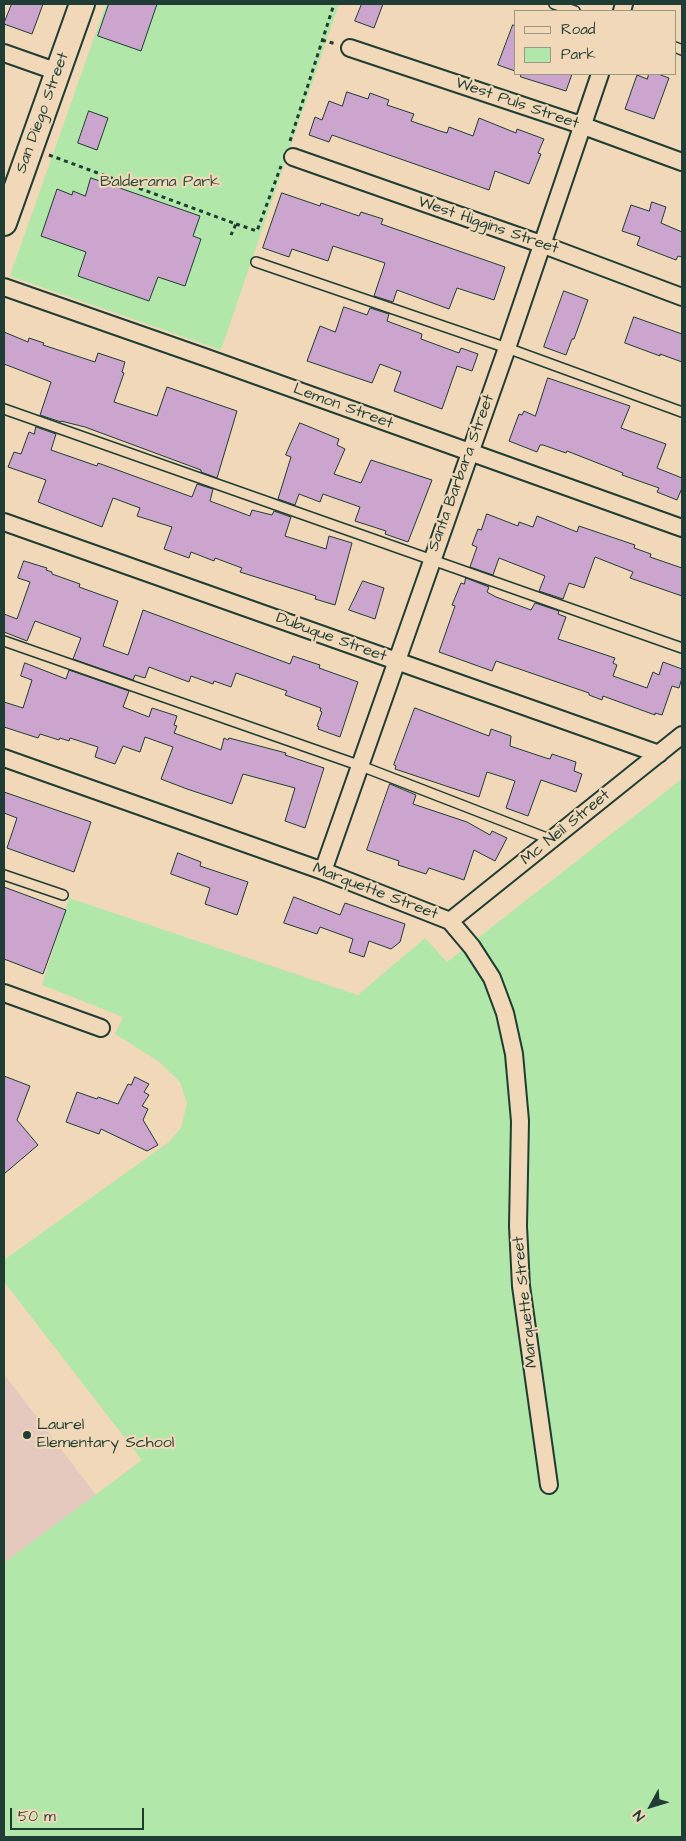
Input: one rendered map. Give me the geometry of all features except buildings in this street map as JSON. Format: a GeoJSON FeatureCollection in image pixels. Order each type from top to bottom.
{"type":"FeatureCollection","features":[{"type":"Feature","properties":{"kind":"street","name":"San Diego Street"},"geometry":{"type":"LineString","coordinates":[[4,223],[15,178],[30,148],[82,4]]}},
{"type":"Feature","properties":{"kind":"street","name":"West Puls Street"},"geometry":{"type":"LineString","coordinates":[[350,48],[581,125],[682,162]]}},
{"type":"Feature","properties":{"kind":"street"},"geometry":{"type":"LineString","coordinates":[[4,53],[58,72]]}},
{"type":"Feature","properties":{"kind":"street","name":"Santa Barbara Street"},"geometry":{"type":"LineString","coordinates":[[323,871],[507,348],[581,125],[600,75]]}},
{"type":"Feature","properties":{"kind":"street","name":"West Higgins Street"},"geometry":{"type":"LineString","coordinates":[[288,155],[541,244],[682,297]]}},
{"type":"Feature","properties":{"kind":"street","name":"Lemon Street"},"geometry":{"type":"LineString","coordinates":[[4,287],[201,355],[682,528]]}},
{"type":"Feature","properties":{"kind":"street","name":"Dubuque Street"},"geometry":{"type":"LineString","coordinates":[[4,522],[658,754]]}},
{"type":"Feature","properties":{"kind":"street","name":"Mc Neil Street"},"geometry":{"type":"LineString","coordinates":[[450,921],[682,734]]}},
{"type":"Feature","properties":{"kind":"street","name":"Marquette Street"},"geometry":{"type":"LineString","coordinates":[[4,758],[323,871],[450,921],[472,947],[492,978],[505,1013],[514,1054],[520,1121],[518,1226],[521,1286],[549,1485]]}},
{"type":"Feature","properties":{"kind":"street"},"geometry":{"type":"LineString","coordinates":[[4,993],[101,1028]]}},
{"type":"Feature","properties":{"kind":"lane"},"geometry":{"type":"LineString","coordinates":[[554,4],[571,10]]}},
{"type":"Feature","properties":{"kind":"lane"},"geometry":{"type":"LineString","coordinates":[[256,262],[507,348],[682,412]]}},
{"type":"Feature","properties":{"kind":"lane"},"geometry":{"type":"LineString","coordinates":[[4,409],[682,648]]}},
{"type":"Feature","properties":{"kind":"lane"},"geometry":{"type":"LineString","coordinates":[[4,641],[361,766],[552,840]]}},
{"type":"Feature","properties":{"kind":"lane"},"geometry":{"type":"LineString","coordinates":[[4,875],[63,895]]}},
{"type":"Feature","properties":{"kind":"path"},"geometry":{"type":"LineString","coordinates":[[30,148],[257,231],[288,155],[334,4]]}},
{"type":"Feature","properties":{"kind":"path"},"geometry":{"type":"LineString","coordinates":[[232,235],[236,224]]}},
{"type":"Feature","properties":{"kind":"shaded area","name":"Laurel Elementary School"},"geometry":{"type":"Polygon","coordinates":[[[4,1374],[96,1495],[4,1563],[4,1374]]]}},
{"type":"Feature","properties":{"kind":"green space","name":"Balderama Park"},"geometry":{"type":"Polygon","coordinates":[[[106,4],[339,4],[221,350],[10,276],[106,4]]]}},
{"type":"Feature","properties":{"kind":"green space"},"geometry":{"type":"Polygon","coordinates":[[[682,779],[682,1837],[4,1837],[4,1563],[142,1460],[5,1283],[4,1260],[169,1142],[181,1128],[187,1103],[180,1082],[158,1061],[115,1034],[123,1017],[42,985],[69,898],[358,995],[425,938],[447,962],[682,779]]]}},
{"type":"Feature","properties":{"kind":"place","name":"Laurel Elementary School"},"geometry":{"type":"Point","coordinates":[27,1435]}}]}
